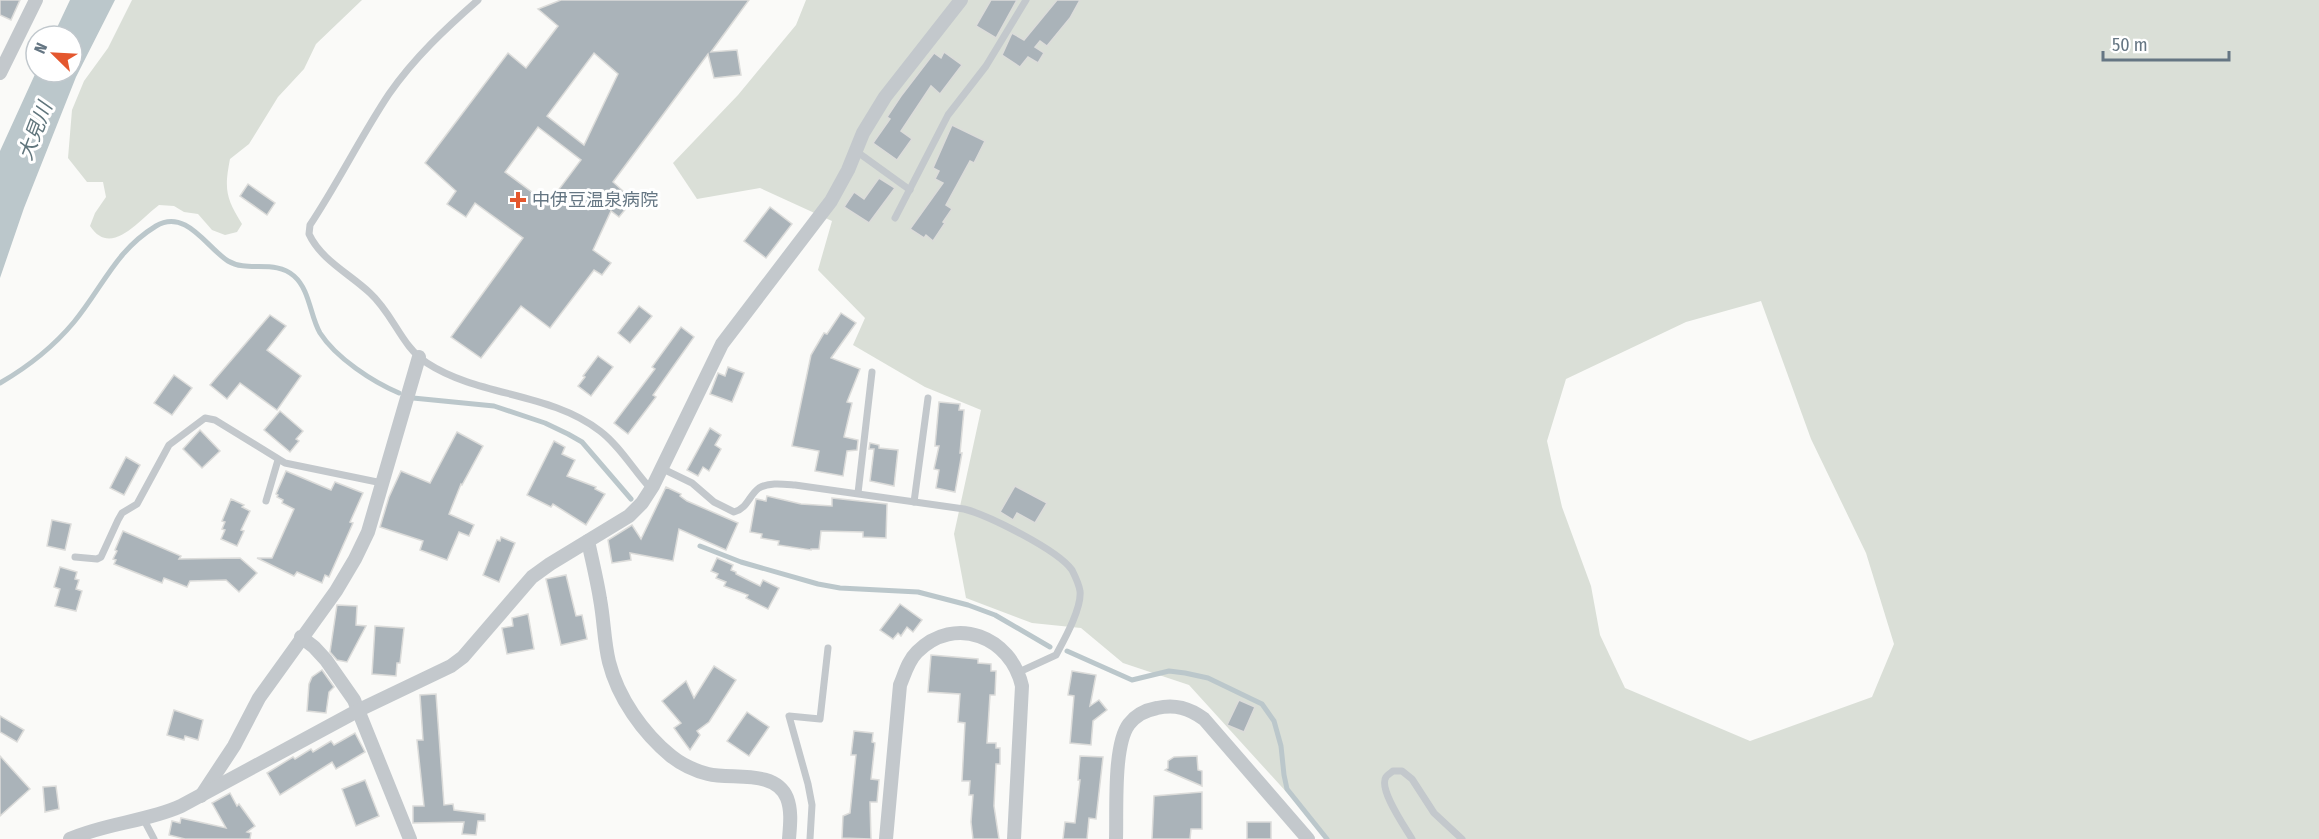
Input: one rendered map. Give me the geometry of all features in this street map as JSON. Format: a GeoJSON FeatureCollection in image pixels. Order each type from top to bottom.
{"type":"FeatureCollection","features":[{"type":"Feature","properties":{"kind":"street"},"geometry":{"type":"LineString","coordinates":[[1,68],[36,0]]}},
{"type":"Feature","properties":{"kind":"street"},"geometry":{"type":"LineString","coordinates":[[70,839],[87,832],[160,815],[200,797],[360,710],[452,666],[463,657],[532,578],[550,564],[629,516],[642,503],[651,489],[722,344],[831,201],[863,133],[885,97],[961,0]]}},
{"type":"Feature","properties":{"kind":"street"},"geometry":{"type":"LineString","coordinates":[[200,797],[234,746],[260,698],[301,637],[336,591],[355,559],[368,532],[419,357]]}},
{"type":"Feature","properties":{"kind":"street"},"geometry":{"type":"LineString","coordinates":[[588,541],[600,597],[609,661],[615,682],[626,704],[657,743],[680,762],[707,774],[760,779],[772,783],[783,791],[788,799],[789,839]]}},
{"type":"Feature","properties":{"kind":"street"},"geometry":{"type":"LineString","coordinates":[[886,839],[900,685],[908,664],[923,646],[945,635],[966,633],[1001,648],[1019,672],[1022,686],[1014,839]]}},
{"type":"Feature","properties":{"kind":"street"},"geometry":{"type":"LineString","coordinates":[[301,637],[326,660],[360,710],[382,772],[410,839]]}},
{"type":"Feature","properties":{"kind":"street"},"geometry":{"type":"LineString","coordinates":[[1116,839],[1118,780],[1123,735],[1134,718],[1143,712],[1166,706],[1193,711],[1204,719],[1308,839]]}},
{"type":"Feature","properties":{"kind":"lane"},"geometry":{"type":"LineString","coordinates":[[478,0],[450,25],[411,66],[389,94],[310,225],[309,234],[322,253],[381,303],[399,329],[407,346],[419,357],[435,368],[461,379],[541,403],[583,420],[602,432],[651,489]]}},
{"type":"Feature","properties":{"kind":"lane"},"geometry":{"type":"LineString","coordinates":[[895,218],[948,115],[986,66],[1026,0]]}},
{"type":"Feature","properties":{"kind":"lane"},"geometry":{"type":"LineString","coordinates":[[856,151],[910,190]]}},
{"type":"Feature","properties":{"kind":"lane"},"geometry":{"type":"LineString","coordinates":[[858,493],[872,372]]}},
{"type":"Feature","properties":{"kind":"lane"},"geometry":{"type":"LineString","coordinates":[[914,502],[928,398]]}},
{"type":"Feature","properties":{"kind":"lane"},"geometry":{"type":"LineString","coordinates":[[75,557],[97,559],[101,557],[122,513],[136,504],[169,445],[199,421],[208,418],[215,420],[278,460],[296,467],[382,483]]}},
{"type":"Feature","properties":{"kind":"lane"},"geometry":{"type":"LineString","coordinates":[[266,501],[278,460]]}},
{"type":"Feature","properties":{"kind":"lane"},"geometry":{"type":"LineString","coordinates":[[661,468],[692,483],[714,502],[734,512],[749,502],[758,489],[773,484],[795,484],[981,513],[1040,546],[1071,568],[1080,591],[1080,600],[1056,656],[1019,672]]}},
{"type":"Feature","properties":{"kind":"lane"},"geometry":{"type":"LineString","coordinates":[[810,839],[812,805],[789,716],[820,719],[828,648]]}},
{"type":"Feature","properties":{"kind":"lane"},"geometry":{"type":"LineString","coordinates":[[1412,839],[1391,804],[1384,784],[1386,776],[1393,771],[1402,771],[1412,779],[1434,813],[1462,839]]}},
{"type":"Feature","properties":{"kind":"lane"},"geometry":{"type":"LineString","coordinates":[[144,820],[154,839]]}},
{"type":"Feature","properties":{"kind":"shaded area"},"geometry":{"type":"Polygon","coordinates":[[[132,0],[362,0],[316,44],[304,69],[278,97],[249,144],[230,159],[227,179],[228,193],[242,224],[237,232],[225,235],[212,230],[198,214],[184,212],[174,206],[159,205],[134,227],[116,237],[107,238],[98,235],[90,226],[95,213],[106,197],[103,182],[87,182],[68,158],[72,110],[84,81],[108,48],[132,0]]]}},
{"type":"Feature","properties":{"kind":"shaded area"},"geometry":{"type":"Polygon","coordinates":[[[806,0],[2319,0],[2319,839],[1329,839],[1189,685],[1123,663],[1081,628],[1032,623],[966,598],[954,534],[981,410],[925,387],[853,345],[865,318],[818,270],[832,221],[760,188],[697,199],[673,163],[738,95],[796,25],[806,0]],[[1761,301],[1686,322],[1566,379],[1547,441],[1562,507],[1591,586],[1600,635],[1625,688],[1750,741],[1872,697],[1894,644],[1866,553],[1811,439],[1761,301]]]}},
{"type":"Feature","properties":{"kind":"water"},"geometry":{"type":"Polygon","coordinates":[[[70,0],[115,0],[84,61],[84,24],[59,24],[70,0]]]}},
{"type":"Feature","properties":{"kind":"water","name":"大見川"},"geometry":{"type":"Polygon","coordinates":[[[31,84],[73,84],[24,208],[0,278],[0,151],[31,84]]]}},
{"type":"Feature","properties":{"kind":"building"},"geometry":{"type":"Polygon","coordinates":[[[0,0],[20,0],[11,20],[0,15],[0,0]]]}},
{"type":"Feature","properties":{"kind":"building"},"geometry":{"type":"Polygon","coordinates":[[[561,0],[749,0],[711,52],[737,50],[741,75],[714,78],[708,54],[613,182],[633,200],[619,217],[611,211],[593,250],[611,263],[602,275],[594,270],[550,328],[521,306],[481,358],[451,337],[523,238],[475,203],[466,217],[447,204],[456,191],[425,163],[508,53],[526,68],[558,26],[538,9],[561,0]],[[594,53],[547,116],[584,145],[618,74],[594,53]],[[538,127],[505,172],[548,204],[581,160],[538,127]]]}},
{"type":"Feature","properties":{"kind":"building"},"geometry":{"type":"Polygon","coordinates":[[[991,0],[1017,0],[996,38],[976,26],[991,0]]]}},
{"type":"Feature","properties":{"kind":"building"},"geometry":{"type":"Polygon","coordinates":[[[1057,0],[1080,0],[1070,18],[1047,46],[1040,41],[1035,47],[1044,53],[1038,63],[1028,57],[1020,67],[1002,55],[1012,33],[1024,40],[1057,0]]]}},
{"type":"Feature","properties":{"kind":"building"},"geometry":{"type":"Polygon","coordinates":[[[944,52],[962,65],[940,94],[931,86],[901,131],[912,139],[897,160],[873,143],[890,119],[887,117],[901,96],[934,53],[941,58],[944,52]]]}},
{"type":"Feature","properties":{"kind":"building"},"geometry":{"type":"Polygon","coordinates":[[[952,125],[985,141],[974,163],[970,161],[946,205],[952,209],[933,241],[926,235],[924,238],[910,229],[943,183],[935,179],[939,171],[933,168],[952,125]]]}},
{"type":"Feature","properties":{"kind":"building"},"geometry":{"type":"Polygon","coordinates":[[[879,178],[895,188],[869,223],[844,207],[854,192],[864,199],[879,178]]]}},
{"type":"Feature","properties":{"kind":"building"},"geometry":{"type":"Polygon","coordinates":[[[248,184],[275,203],[267,215],[240,196],[248,184]]]}},
{"type":"Feature","properties":{"kind":"building"},"geometry":{"type":"Polygon","coordinates":[[[770,207],[792,224],[766,258],[744,241],[770,207]]]}},
{"type":"Feature","properties":{"kind":"building"},"geometry":{"type":"Polygon","coordinates":[[[639,306],[652,316],[630,343],[618,333],[639,306]]]}},
{"type":"Feature","properties":{"kind":"building"},"geometry":{"type":"Polygon","coordinates":[[[841,313],[856,323],[831,358],[860,369],[847,402],[852,403],[844,437],[858,440],[857,450],[847,451],[843,476],[815,471],[819,451],[792,446],[811,355],[824,333],[827,334],[841,313]]]}},
{"type":"Feature","properties":{"kind":"building"},"geometry":{"type":"Polygon","coordinates":[[[270,315],[286,326],[267,350],[301,376],[277,410],[240,383],[227,399],[210,385],[270,315]]]}},
{"type":"Feature","properties":{"kind":"building"},"geometry":{"type":"Polygon","coordinates":[[[681,327],[694,337],[653,395],[656,397],[628,434],[614,423],[655,369],[652,367],[681,327]]]}},
{"type":"Feature","properties":{"kind":"building"},"geometry":{"type":"Polygon","coordinates":[[[598,356],[613,367],[591,396],[578,386],[598,356]]]}},
{"type":"Feature","properties":{"kind":"building"},"geometry":{"type":"Polygon","coordinates":[[[728,367],[744,373],[732,402],[710,394],[718,373],[725,376],[728,367]]]}},
{"type":"Feature","properties":{"kind":"building"},"geometry":{"type":"Polygon","coordinates":[[[174,375],[192,388],[172,415],[154,403],[174,375]]]}},
{"type":"Feature","properties":{"kind":"building"},"geometry":{"type":"Polygon","coordinates":[[[939,402],[960,404],[959,410],[964,410],[960,453],[962,453],[955,492],[936,488],[939,470],[934,469],[939,446],[935,446],[939,402]]]}},
{"type":"Feature","properties":{"kind":"building"},"geometry":{"type":"Polygon","coordinates":[[[280,411],[303,431],[296,439],[299,441],[290,452],[264,430],[280,411]]]}},
{"type":"Feature","properties":{"kind":"building"},"geometry":{"type":"Polygon","coordinates":[[[710,428],[721,435],[715,445],[721,449],[709,471],[703,467],[698,476],[687,470],[710,428]]]}},
{"type":"Feature","properties":{"kind":"building"},"geometry":{"type":"Polygon","coordinates":[[[200,430],[220,451],[202,468],[183,449],[200,430]]]}},
{"type":"Feature","properties":{"kind":"building"},"geometry":{"type":"Polygon","coordinates":[[[457,432],[483,446],[461,484],[449,514],[474,525],[469,536],[459,532],[447,560],[420,550],[423,541],[380,527],[389,497],[401,471],[430,483],[457,432]]]}},
{"type":"Feature","properties":{"kind":"building"},"geometry":{"type":"Polygon","coordinates":[[[554,441],[565,447],[562,454],[575,460],[567,476],[596,487],[595,489],[605,494],[586,525],[553,504],[551,507],[527,495],[554,441]]]}},
{"type":"Feature","properties":{"kind":"building"},"geometry":{"type":"Polygon","coordinates":[[[870,443],[879,445],[879,448],[898,450],[894,486],[870,481],[874,449],[869,449],[870,443]]]}},
{"type":"Feature","properties":{"kind":"building"},"geometry":{"type":"Polygon","coordinates":[[[126,457],[140,465],[124,495],[110,488],[126,457]]]}},
{"type":"Feature","properties":{"kind":"building"},"geometry":{"type":"Polygon","coordinates":[[[286,471],[331,490],[335,482],[363,493],[350,522],[353,523],[329,577],[325,575],[322,583],[297,572],[294,576],[257,558],[272,558],[294,509],[282,503],[283,500],[276,494],[286,471]]]}},
{"type":"Feature","properties":{"kind":"building"},"geometry":{"type":"Polygon","coordinates":[[[1015,486],[1047,503],[1035,523],[1017,513],[1013,520],[1000,512],[1015,486]]]}},
{"type":"Feature","properties":{"kind":"building"},"geometry":{"type":"Polygon","coordinates":[[[666,487],[681,494],[680,496],[687,501],[738,523],[726,550],[679,529],[673,561],[630,553],[631,560],[612,563],[608,540],[632,525],[641,539],[666,487]]]}},
{"type":"Feature","properties":{"kind":"building"},"geometry":{"type":"Polygon","coordinates":[[[767,496],[801,504],[832,506],[832,498],[887,504],[886,538],[863,537],[863,532],[821,531],[819,549],[778,545],[779,541],[761,538],[762,534],[750,532],[756,499],[766,501],[767,496]]]}},
{"type":"Feature","properties":{"kind":"building"},"geometry":{"type":"Polygon","coordinates":[[[231,499],[244,505],[242,507],[250,511],[241,530],[244,531],[237,546],[221,539],[225,530],[222,529],[225,522],[222,521],[231,499]]]}},
{"type":"Feature","properties":{"kind":"building"},"geometry":{"type":"Polygon","coordinates":[[[52,520],[71,524],[65,550],[47,546],[52,520]]]}},
{"type":"Feature","properties":{"kind":"building"},"geometry":{"type":"Polygon","coordinates":[[[123,531],[181,556],[179,559],[240,558],[257,573],[239,592],[226,580],[190,581],[187,587],[164,578],[162,583],[114,564],[116,560],[113,559],[117,551],[115,550],[123,531]]]}},
{"type":"Feature","properties":{"kind":"building"},"geometry":{"type":"Polygon","coordinates":[[[501,537],[515,543],[499,582],[483,575],[497,540],[500,541],[501,537]]]}},
{"type":"Feature","properties":{"kind":"building"},"geometry":{"type":"Polygon","coordinates":[[[717,558],[733,565],[731,570],[736,574],[760,586],[763,580],[779,588],[768,609],[746,598],[748,595],[724,586],[726,582],[716,578],[718,574],[711,571],[717,558]]]}},
{"type":"Feature","properties":{"kind":"building"},"geometry":{"type":"Polygon","coordinates":[[[60,567],[77,572],[75,579],[79,580],[76,589],[82,591],[76,611],[55,606],[60,589],[54,587],[60,567]]]}},
{"type":"Feature","properties":{"kind":"building"},"geometry":{"type":"Polygon","coordinates":[[[566,575],[576,616],[582,615],[587,639],[561,645],[546,579],[566,575]]]}},
{"type":"Feature","properties":{"kind":"building"},"geometry":{"type":"Polygon","coordinates":[[[900,604],[922,620],[913,632],[907,627],[901,636],[898,633],[893,639],[880,630],[900,604]]]}},
{"type":"Feature","properties":{"kind":"building"},"geometry":{"type":"Polygon","coordinates":[[[337,605],[357,606],[356,625],[366,626],[347,662],[337,660],[330,652],[337,605]]]}},
{"type":"Feature","properties":{"kind":"building"},"geometry":{"type":"Polygon","coordinates":[[[528,614],[534,649],[507,654],[502,628],[513,626],[512,618],[528,614]]]}},
{"type":"Feature","properties":{"kind":"building"},"geometry":{"type":"Polygon","coordinates":[[[375,626],[404,628],[400,663],[397,663],[396,676],[372,674],[375,626]]]}},
{"type":"Feature","properties":{"kind":"building"},"geometry":{"type":"Polygon","coordinates":[[[931,655],[978,659],[978,663],[991,664],[991,671],[996,671],[995,695],[990,695],[987,743],[996,743],[996,748],[1000,748],[1000,764],[996,764],[994,806],[999,839],[973,839],[971,822],[973,795],[969,795],[970,781],[962,781],[965,723],[958,722],[960,694],[928,692],[931,655]]]}},
{"type":"Feature","properties":{"kind":"building"},"geometry":{"type":"Polygon","coordinates":[[[714,666],[736,680],[709,722],[697,731],[700,735],[690,750],[674,728],[681,723],[662,701],[686,681],[694,698],[714,666]]]}},
{"type":"Feature","properties":{"kind":"building"},"geometry":{"type":"Polygon","coordinates":[[[322,670],[334,687],[329,692],[326,713],[307,711],[309,684],[312,677],[322,670]]]}},
{"type":"Feature","properties":{"kind":"building"},"geometry":{"type":"Polygon","coordinates":[[[1072,671],[1096,675],[1090,706],[1099,700],[1107,710],[1093,721],[1091,745],[1070,743],[1074,696],[1068,695],[1072,671]]]}},
{"type":"Feature","properties":{"kind":"building"},"geometry":{"type":"Polygon","coordinates":[[[436,694],[444,805],[453,804],[454,810],[485,814],[485,821],[478,821],[476,835],[462,834],[464,822],[413,823],[413,806],[424,806],[417,740],[423,740],[420,695],[436,694]]]}},
{"type":"Feature","properties":{"kind":"building"},"geometry":{"type":"Polygon","coordinates":[[[1239,700],[1255,707],[1244,732],[1227,725],[1239,700]]]}},
{"type":"Feature","properties":{"kind":"building"},"geometry":{"type":"Polygon","coordinates":[[[174,710],[203,720],[198,740],[185,736],[184,740],[167,735],[174,710]]]}},
{"type":"Feature","properties":{"kind":"building"},"geometry":{"type":"Polygon","coordinates":[[[747,712],[769,727],[749,756],[727,741],[747,712]]]}},
{"type":"Feature","properties":{"kind":"building"},"geometry":{"type":"Polygon","coordinates":[[[0,716],[24,730],[17,742],[0,732],[0,716]]]}},
{"type":"Feature","properties":{"kind":"building"},"geometry":{"type":"Polygon","coordinates":[[[854,731],[873,733],[872,742],[875,743],[871,779],[879,780],[877,802],[870,802],[871,839],[842,838],[843,816],[850,813],[856,755],[851,755],[854,731]]]}},
{"type":"Feature","properties":{"kind":"building"},"geometry":{"type":"Polygon","coordinates":[[[355,733],[365,752],[336,769],[332,762],[280,795],[267,773],[293,757],[295,759],[311,749],[313,752],[331,741],[334,745],[355,733]]]}},
{"type":"Feature","properties":{"kind":"building"},"geometry":{"type":"Polygon","coordinates":[[[0,756],[30,789],[0,816],[0,756]]]}},
{"type":"Feature","properties":{"kind":"building"},"geometry":{"type":"Polygon","coordinates":[[[1080,756],[1103,757],[1096,819],[1089,818],[1087,839],[1063,839],[1065,822],[1075,823],[1080,756]]]}},
{"type":"Feature","properties":{"kind":"building"},"geometry":{"type":"Polygon","coordinates":[[[1197,756],[1198,770],[1202,771],[1202,786],[1165,770],[1168,768],[1168,761],[1174,757],[1197,756]]]}},
{"type":"Feature","properties":{"kind":"building"},"geometry":{"type":"Polygon","coordinates":[[[365,780],[379,816],[356,826],[342,789],[365,780]]]}},
{"type":"Feature","properties":{"kind":"building"},"geometry":{"type":"Polygon","coordinates":[[[56,786],[59,809],[45,812],[43,787],[56,786]]]}},
{"type":"Feature","properties":{"kind":"building"},"geometry":{"type":"Polygon","coordinates":[[[1202,792],[1202,829],[1191,829],[1190,839],[1152,839],[1154,796],[1202,792]]]}},
{"type":"Feature","properties":{"kind":"building"},"geometry":{"type":"Polygon","coordinates":[[[230,793],[237,806],[239,804],[255,826],[247,832],[251,833],[250,839],[185,839],[169,835],[172,821],[180,823],[181,818],[226,828],[212,803],[230,793]]]}},
{"type":"Feature","properties":{"kind":"building"},"geometry":{"type":"Polygon","coordinates":[[[1247,822],[1271,822],[1271,839],[1247,839],[1247,822]]]}},
{"type":"Feature","properties":{"kind":"waterway"},"geometry":{"type":"LineString","coordinates":[[0,383],[20,371],[58,340],[84,309],[110,270],[142,236],[156,226],[167,222],[177,222],[195,232],[228,261],[244,266],[278,268],[294,276],[307,296],[320,333],[335,351],[356,368],[399,393]]}},
{"type":"Feature","properties":{"kind":"waterway"},"geometry":{"type":"LineString","coordinates":[[413,398],[494,406],[545,423],[582,442],[631,499]]}},
{"type":"Feature","properties":{"kind":"waterway"},"geometry":{"type":"LineString","coordinates":[[700,546],[741,562],[818,584],[840,588],[918,592],[968,605],[995,615],[1050,647]]}},
{"type":"Feature","properties":{"kind":"waterway"},"geometry":{"type":"LineString","coordinates":[[1067,651],[1132,680],[1169,671],[1185,673],[1208,678],[1262,704],[1274,721],[1281,746],[1287,789],[1327,839]]}},
{"type":"Feature","properties":{"kind":"place","name":"中伊豆温泉病院"},"geometry":{"type":"Point","coordinates":[518,200]}}]}
